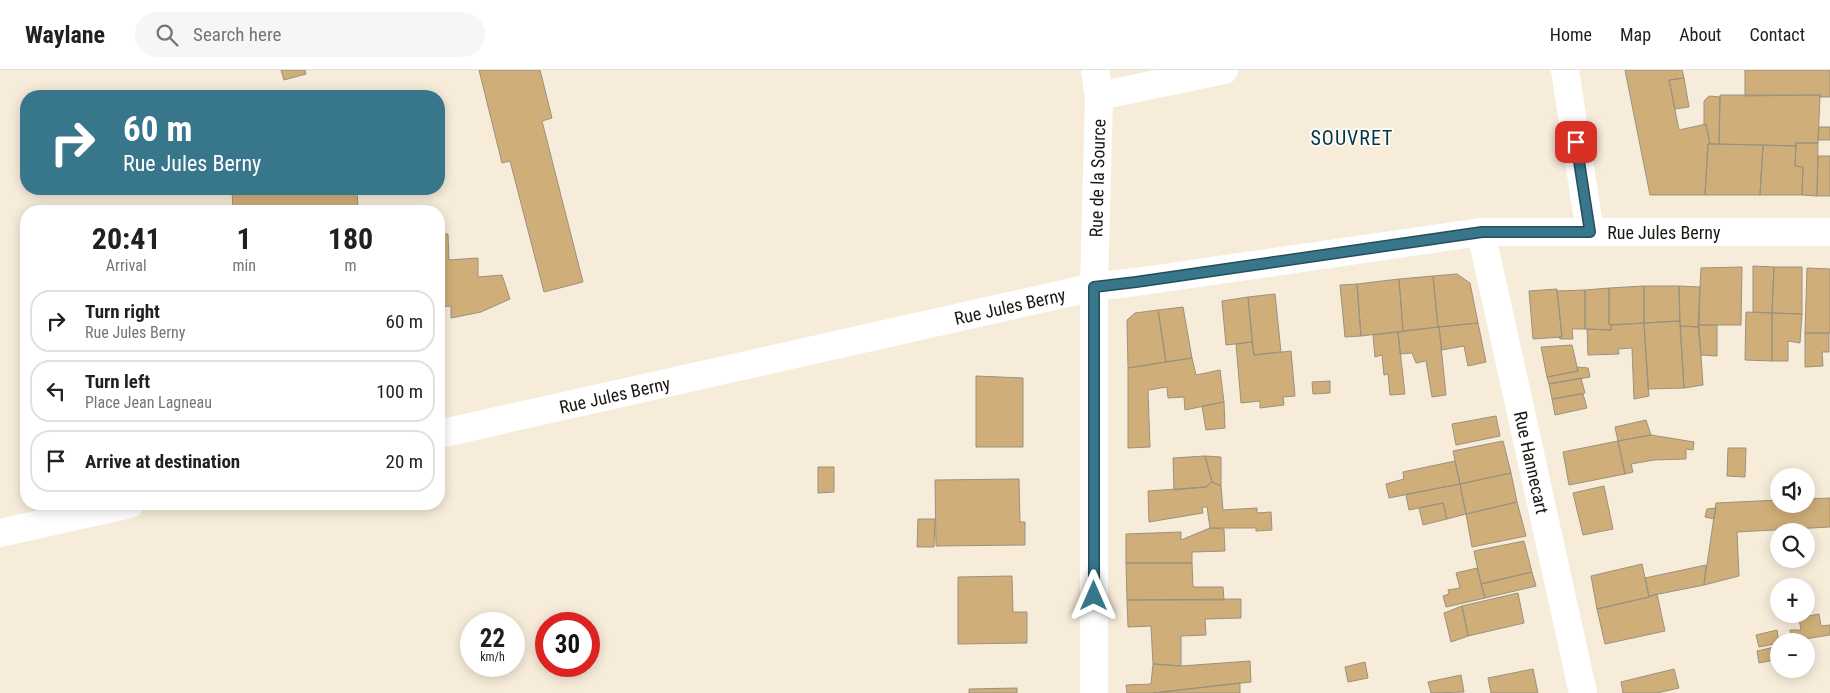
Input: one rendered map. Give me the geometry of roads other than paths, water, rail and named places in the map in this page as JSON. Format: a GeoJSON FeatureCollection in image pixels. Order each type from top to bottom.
{"type":"FeatureCollection","features":[{"type":"Feature","properties":{"kind":"main road"},"geometry":{"type":"LineString","coordinates":[[1097,83],[1224,70]]}},
{"type":"Feature","properties":{"kind":"main road"},"geometry":{"type":"LineString","coordinates":[[1565,70],[1590,232]]}},
{"type":"Feature","properties":{"kind":"main road","name":"Rue de la Source"},"geometry":{"type":"LineString","coordinates":[[1094,693],[1094,287],[1097,83]]}},
{"type":"Feature","properties":{"kind":"main road","name":"Rue Jules Berny"},"geometry":{"type":"LineString","coordinates":[[445,433],[1094,287],[1482,232],[1830,232]]}},
{"type":"Feature","properties":{"kind":"main road","name":"Rue Hannecart"},"geometry":{"type":"LineString","coordinates":[[1482,232],[1583,693]]}},
{"type":"Feature","properties":{"kind":"main road"},"geometry":{"type":"LineString","coordinates":[[0,533],[103,510]]}},
{"type":"Feature","properties":{"kind":"district","name":"SOUVRET"},"geometry":{"type":"Point","coordinates":[1352,138]}}]}
